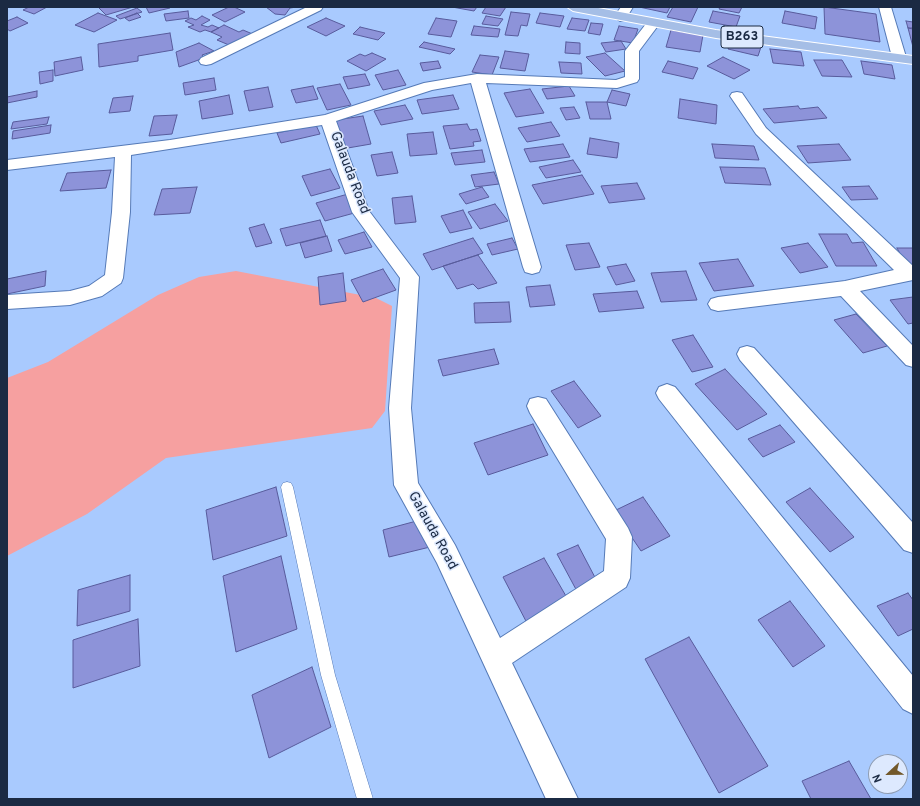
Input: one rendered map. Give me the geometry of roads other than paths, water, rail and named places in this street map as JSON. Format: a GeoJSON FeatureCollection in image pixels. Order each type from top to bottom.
{"type":"FeatureCollection","features":[{"type":"Feature","properties":{"kind":"main road","name":"B263"},"geometry":{"type":"LineString","coordinates":[[573,7],[623,12],[654,23],[716,34],[913,60]]}},
{"type":"Feature","properties":{"kind":"street"},"geometry":{"type":"LineString","coordinates":[[206,61],[317,7]]}},
{"type":"Feature","properties":{"kind":"street"},"geometry":{"type":"LineString","coordinates":[[885,7],[899,58]]}},
{"type":"Feature","properties":{"kind":"street","name":"Galauda Road"},"geometry":{"type":"LineString","coordinates":[[7,165],[170,145],[328,118],[429,86],[477,78],[616,84],[632,79],[632,52],[654,23]]}},
{"type":"Feature","properties":{"kind":"street"},"geometry":{"type":"LineString","coordinates":[[477,78],[532,267]]}},
{"type":"Feature","properties":{"kind":"street"},"geometry":{"type":"LineString","coordinates":[[737,96],[761,131],[911,273]]}},
{"type":"Feature","properties":{"kind":"street","name":"Galauda Road"},"geometry":{"type":"LineString","coordinates":[[328,118],[361,212],[410,276],[400,408],[406,485],[446,554],[562,799]]}},
{"type":"Feature","properties":{"kind":"street"},"geometry":{"type":"LineString","coordinates":[[7,302],[70,298],[95,291],[114,278],[121,212],[122,150]]}},
{"type":"Feature","properties":{"kind":"street"},"geometry":{"type":"LineString","coordinates":[[718,304],[845,288],[911,273]]}},
{"type":"Feature","properties":{"kind":"street"},"geometry":{"type":"LineString","coordinates":[[845,288],[913,359]]}},
{"type":"Feature","properties":{"kind":"street"},"geometry":{"type":"LineString","coordinates":[[747,354],[913,540]]}},
{"type":"Feature","properties":{"kind":"street"},"geometry":{"type":"LineString","coordinates":[[667,393],[913,699]]}},
{"type":"Feature","properties":{"kind":"street"},"geometry":{"type":"LineString","coordinates":[[494,658],[617,578],[619,537],[538,406]]}},
{"type":"Feature","properties":{"kind":"lane"},"geometry":{"type":"LineString","coordinates":[[287,487],[328,675],[365,799]]}}]}
